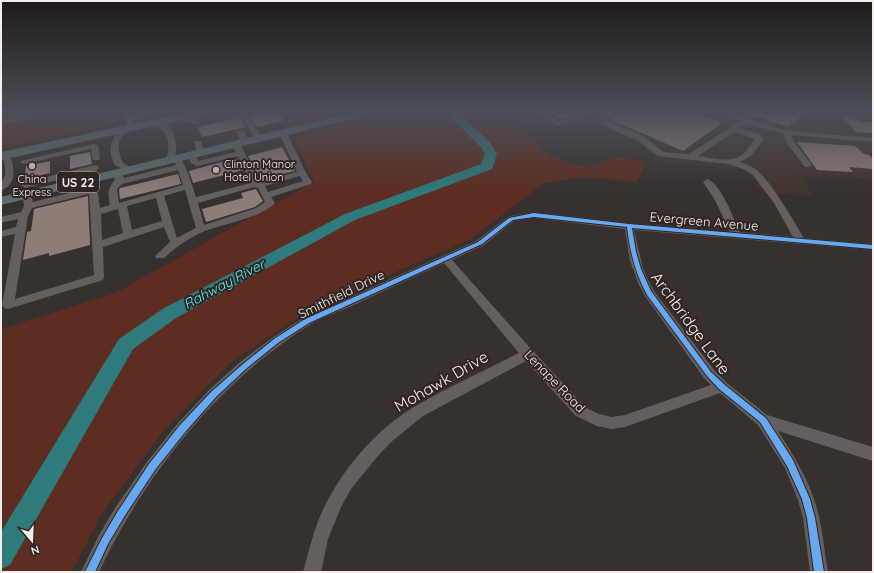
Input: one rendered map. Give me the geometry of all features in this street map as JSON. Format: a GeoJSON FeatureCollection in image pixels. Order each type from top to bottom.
{"type":"FeatureCollection","features":[{"type":"Feature","properties":{"kind":"highway"},"geometry":{"type":"LineString","coordinates":[[6,159],[35,154],[85,139]]}},
{"type":"Feature","properties":{"kind":"highway","name":"US 22"},"geometry":{"type":"LineString","coordinates":[[4,197],[26,199],[92,177],[118,177],[130,170],[176,162],[197,150],[240,143],[250,139]]}},
{"type":"Feature","properties":{"kind":"street"},"geometry":{"type":"LineString","coordinates":[[85,148],[90,139]]}},
{"type":"Feature","properties":{"kind":"street"},"geometry":{"type":"LineString","coordinates":[[115,139],[118,163],[130,170]]}},
{"type":"Feature","properties":{"kind":"street"},"geometry":{"type":"LineString","coordinates":[[171,139],[176,162],[188,186],[201,229]]}},
{"type":"Feature","properties":{"kind":"street"},"geometry":{"type":"LineString","coordinates":[[266,196],[308,182],[302,173],[290,139]]}},
{"type":"Feature","properties":{"kind":"street"},"geometry":{"type":"LineString","coordinates":[[641,139],[661,154],[730,162],[739,161],[746,157],[760,139]]}},
{"type":"Feature","properties":{"kind":"street"},"geometry":{"type":"LineString","coordinates":[[691,157],[718,139]]}},
{"type":"Feature","properties":{"kind":"street"},"geometry":{"type":"LineString","coordinates":[[789,139],[808,165]]}},
{"type":"Feature","properties":{"kind":"street"},"geometry":{"type":"LineString","coordinates":[[847,139],[872,141]]}},
{"type":"Feature","properties":{"kind":"street"},"geometry":{"type":"LineString","coordinates":[[160,256],[175,243],[201,229],[259,210],[270,203],[258,184],[240,143]]}},
{"type":"Feature","properties":{"kind":"street"},"geometry":{"type":"LineString","coordinates":[[24,162],[35,154],[94,146],[96,158]]}},
{"type":"Feature","properties":{"kind":"street"},"geometry":{"type":"LineString","coordinates":[[1,187],[9,180],[11,169],[6,159]]}},
{"type":"Feature","properties":{"kind":"street"},"geometry":{"type":"LineString","coordinates":[[129,234],[128,235],[112,190],[118,177],[132,180],[176,162]]}},
{"type":"Feature","properties":{"kind":"street"},"geometry":{"type":"LineString","coordinates":[[730,162],[756,173],[778,203],[800,240]]}},
{"type":"Feature","properties":{"kind":"street"},"geometry":{"type":"LineString","coordinates":[[193,201],[302,173]]}},
{"type":"Feature","properties":{"kind":"street"},"geometry":{"type":"LineString","coordinates":[[21,229],[5,233],[5,219],[43,180],[92,177],[96,212],[99,277],[8,305],[21,229],[26,199]]}},
{"type":"Feature","properties":{"kind":"street"},"geometry":{"type":"LineString","coordinates":[[707,182],[713,188],[736,234]]}},
{"type":"Feature","properties":{"kind":"street"},"geometry":{"type":"LineString","coordinates":[[96,212],[188,186]]}},
{"type":"Feature","properties":{"kind":"street"},"geometry":{"type":"LineString","coordinates":[[159,194],[167,223],[175,243]]}},
{"type":"Feature","properties":{"kind":"street","name":"Evergreen Avenue"},"geometry":{"type":"LineString","coordinates":[[534,215],[629,226],[736,234],[873,247]]}},
{"type":"Feature","properties":{"kind":"street","name":"Smithfield Drive"},"geometry":{"type":"LineString","coordinates":[[90,572],[113,527],[152,467],[214,394],[276,341],[307,321],[480,243],[511,219],[534,215]]}},
{"type":"Feature","properties":{"kind":"street"},"geometry":{"type":"LineString","coordinates":[[97,245],[167,223]]}},
{"type":"Feature","properties":{"kind":"street","name":"Archbridge Lane"},"geometry":{"type":"LineString","coordinates":[[629,226],[641,281],[709,374],[722,387],[762,420],[790,463],[806,499],[811,518],[819,572]]}},
{"type":"Feature","properties":{"kind":"street","name":"Lenape Road"},"geometry":{"type":"LineString","coordinates":[[445,258],[528,354],[581,412],[597,420],[612,423],[625,421],[722,387]]}},
{"type":"Feature","properties":{"kind":"street","name":"Mohawk Drive"},"geometry":{"type":"LineString","coordinates":[[312,572],[320,538],[331,513],[343,490],[372,451],[402,423],[418,412],[528,354]]}},
{"type":"Feature","properties":{"kind":"street"},"geometry":{"type":"LineString","coordinates":[[762,420],[873,454]]}},
{"type":"Feature","properties":{"kind":"shaded area"},"geometry":{"type":"Polygon","coordinates":[[[1,139],[47,139],[1,148],[1,139]]]}},
{"type":"Feature","properties":{"kind":"shaded area"},"geometry":{"type":"Polygon","coordinates":[[[295,139],[530,139],[549,155],[587,168],[616,157],[647,162],[636,182],[583,177],[544,183],[471,239],[309,310],[230,363],[164,430],[101,515],[72,572],[1,572],[1,329],[115,293],[314,182],[295,139]]]}},
{"type":"Feature","properties":{"kind":"shaded area"},"geometry":{"type":"Polygon","coordinates":[[[635,139],[873,139],[873,179],[799,174],[814,197],[762,193],[748,170],[658,163],[641,141],[635,139]]]}},
{"type":"Feature","properties":{"kind":"building"},"geometry":{"type":"Polygon","coordinates":[[[655,139],[700,139],[683,151],[655,139]]]}},
{"type":"Feature","properties":{"kind":"building"},"geometry":{"type":"Polygon","coordinates":[[[797,142],[855,146],[864,154],[869,155],[873,159],[873,169],[849,167],[853,172],[817,170],[797,142]]]}},
{"type":"Feature","properties":{"kind":"building"},"geometry":{"type":"Polygon","coordinates":[[[282,147],[295,171],[260,179],[248,156],[282,147]]]}},
{"type":"Feature","properties":{"kind":"building"},"geometry":{"type":"Polygon","coordinates":[[[90,152],[92,164],[70,169],[70,156],[90,152]]]}},
{"type":"Feature","properties":{"kind":"building","name":"Clinton Manor Hotel Union"},"geometry":{"type":"Polygon","coordinates":[[[237,158],[243,170],[193,183],[189,171],[237,158]]]}},
{"type":"Feature","properties":{"kind":"building"},"geometry":{"type":"Polygon","coordinates":[[[50,161],[50,173],[25,179],[26,166],[50,161]]]}},
{"type":"Feature","properties":{"kind":"building"},"geometry":{"type":"Polygon","coordinates":[[[178,174],[181,184],[120,199],[120,188],[178,174]]]}},
{"type":"Feature","properties":{"kind":"building"},"geometry":{"type":"Polygon","coordinates":[[[256,189],[263,201],[255,207],[206,222],[202,209],[243,198],[241,193],[256,189]]]}},
{"type":"Feature","properties":{"kind":"building"},"geometry":{"type":"Polygon","coordinates":[[[88,196],[90,245],[49,256],[49,253],[23,260],[27,232],[31,231],[34,209],[88,196]]]}},
{"type":"Feature","properties":{"kind":"waterway","name":"Rahway River"},"geometry":{"type":"LineString","coordinates":[[1,556],[126,344],[170,313],[350,217],[487,166],[491,154],[486,145],[479,139]]}},
{"type":"Feature","properties":{"kind":"cycle path"},"geometry":{"type":"LineString","coordinates":[[90,572],[105,541],[152,467],[183,428],[214,394],[245,366],[276,341],[307,321],[480,243],[511,219],[534,215],[629,226],[873,247]]}},
{"type":"Feature","properties":{"kind":"cycle path"},"geometry":{"type":"LineString","coordinates":[[629,226],[638,269],[649,293],[709,374],[722,387],[763,420],[790,463],[806,499],[811,518],[819,572]]}},
{"type":"Feature","properties":{"kind":"place","name":"China Express"},"geometry":{"type":"Point","coordinates":[32,166]}},
{"type":"Feature","properties":{"kind":"place","name":"Clinton Manor Hotel Union"},"geometry":{"type":"Point","coordinates":[216,170]}}]}
